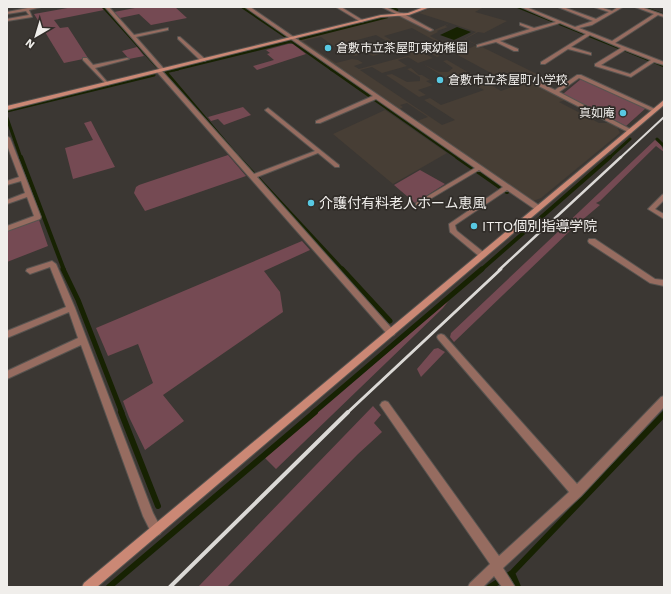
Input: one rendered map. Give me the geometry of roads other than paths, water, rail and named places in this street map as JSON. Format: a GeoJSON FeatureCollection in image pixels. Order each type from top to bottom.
{"type":"FeatureCollection","features":[{"type":"Feature","properties":{"kind":"street"},"geometry":{"type":"LineString","coordinates":[[7,13],[39,7]]}},
{"type":"Feature","properties":{"kind":"street"},"geometry":{"type":"LineString","coordinates":[[107,7],[161,71],[255,176],[391,333]]}},
{"type":"Feature","properties":{"kind":"street"},"geometry":{"type":"LineString","coordinates":[[247,7],[476,170],[504,189],[538,208]]}},
{"type":"Feature","properties":{"kind":"street"},"geometry":{"type":"LineString","coordinates":[[338,7],[362,21]]}},
{"type":"Feature","properties":{"kind":"street"},"geometry":{"type":"LineString","coordinates":[[384,7],[431,30]]}},
{"type":"Feature","properties":{"kind":"street"},"geometry":{"type":"LineString","coordinates":[[7,108],[362,21],[412,13],[428,7]]}},
{"type":"Feature","properties":{"kind":"street"},"geometry":{"type":"LineString","coordinates":[[523,7],[652,61],[664,64]]}},
{"type":"Feature","properties":{"kind":"street"},"geometry":{"type":"LineString","coordinates":[[560,7],[597,21]]}},
{"type":"Feature","properties":{"kind":"street"},"geometry":{"type":"LineString","coordinates":[[596,7],[612,12]]}},
{"type":"Feature","properties":{"kind":"street"},"geometry":{"type":"LineString","coordinates":[[575,28],[597,21],[621,7]]}},
{"type":"Feature","properties":{"kind":"street"},"geometry":{"type":"LineString","coordinates":[[637,7],[661,14]]}},
{"type":"Feature","properties":{"kind":"street"},"geometry":{"type":"LineString","coordinates":[[7,20],[31,16],[27,9]]}},
{"type":"Feature","properties":{"kind":"street"},"geometry":{"type":"LineString","coordinates":[[612,43],[661,14]]}},
{"type":"Feature","properties":{"kind":"street"},"geometry":{"type":"LineString","coordinates":[[479,46],[558,22]]}},
{"type":"Feature","properties":{"kind":"street"},"geometry":{"type":"LineString","coordinates":[[521,24],[535,30]]}},
{"type":"Feature","properties":{"kind":"street"},"geometry":{"type":"LineString","coordinates":[[133,36],[168,29]]}},
{"type":"Feature","properties":{"kind":"street"},"geometry":{"type":"LineString","coordinates":[[501,34],[509,37]]}},
{"type":"Feature","properties":{"kind":"street"},"geometry":{"type":"LineString","coordinates":[[543,63],[587,34]]}},
{"type":"Feature","properties":{"kind":"street"},"geometry":{"type":"LineString","coordinates":[[179,38],[203,60]]}},
{"type":"Feature","properties":{"kind":"street"},"geometry":{"type":"LineString","coordinates":[[497,41],[516,50]]}},
{"type":"Feature","properties":{"kind":"street"},"geometry":{"type":"LineString","coordinates":[[567,48],[589,54]]}},
{"type":"Feature","properties":{"kind":"street"},"geometry":{"type":"LineString","coordinates":[[624,49],[597,65],[631,76],[652,61]]}},
{"type":"Feature","properties":{"kind":"street"},"geometry":{"type":"LineString","coordinates":[[84,59],[107,84]]}},
{"type":"Feature","properties":{"kind":"street"},"geometry":{"type":"LineString","coordinates":[[92,67],[127,59]]}},
{"type":"Feature","properties":{"kind":"street"},"geometry":{"type":"LineString","coordinates":[[556,92],[579,76],[654,110]]}},
{"type":"Feature","properties":{"kind":"street"},"geometry":{"type":"LineString","coordinates":[[545,77],[534,82],[630,131]]}},
{"type":"Feature","properties":{"kind":"street"},"geometry":{"type":"LineString","coordinates":[[318,122],[373,98]]}},
{"type":"Feature","properties":{"kind":"street"},"geometry":{"type":"LineString","coordinates":[[88,587],[664,102]]}},
{"type":"Feature","properties":{"kind":"street"},"geometry":{"type":"LineString","coordinates":[[268,110],[337,166]]}},
{"type":"Feature","properties":{"kind":"street"},"geometry":{"type":"LineString","coordinates":[[7,138],[10,154],[23,178],[38,217],[7,228]]}},
{"type":"Feature","properties":{"kind":"street"},"geometry":{"type":"LineString","coordinates":[[255,176],[320,151]]}},
{"type":"Feature","properties":{"kind":"street"},"geometry":{"type":"LineString","coordinates":[[418,204],[476,170]]}},
{"type":"Feature","properties":{"kind":"street"},"geometry":{"type":"LineString","coordinates":[[7,183],[23,178]]}},
{"type":"Feature","properties":{"kind":"street"},"geometry":{"type":"LineString","coordinates":[[483,255],[455,233],[451,227],[452,224],[504,189]]}},
{"type":"Feature","properties":{"kind":"street"},"geometry":{"type":"LineString","coordinates":[[7,202],[29,194]]}},
{"type":"Feature","properties":{"kind":"street"},"geometry":{"type":"LineString","coordinates":[[664,196],[651,209],[664,217]]}},
{"type":"Feature","properties":{"kind":"street"},"geometry":{"type":"LineString","coordinates":[[592,241],[654,281],[664,283]]}},
{"type":"Feature","properties":{"kind":"street"},"geometry":{"type":"LineString","coordinates":[[30,271],[52,264],[71,308],[149,516],[156,530]]}},
{"type":"Feature","properties":{"kind":"street"},"geometry":{"type":"LineString","coordinates":[[7,335],[71,308]]}},
{"type":"Feature","properties":{"kind":"street"},"geometry":{"type":"LineString","coordinates":[[441,337],[577,492]]}},
{"type":"Feature","properties":{"kind":"street"},"geometry":{"type":"LineString","coordinates":[[7,375],[83,340]]}},
{"type":"Feature","properties":{"kind":"street"},"geometry":{"type":"LineString","coordinates":[[474,587],[501,575],[664,400]]}},
{"type":"Feature","properties":{"kind":"street"},"geometry":{"type":"LineString","coordinates":[[385,405],[501,575]]}},
{"type":"Feature","properties":{"kind":"waterway"},"geometry":{"type":"LineString","coordinates":[[103,7],[158,68]]}},
{"type":"Feature","properties":{"kind":"waterway"},"geometry":{"type":"LineString","coordinates":[[242,7],[286,37]]}},
{"type":"Feature","properties":{"kind":"waterway"},"geometry":{"type":"LineString","coordinates":[[390,7],[397,10]]}},
{"type":"Feature","properties":{"kind":"waterway"},"geometry":{"type":"LineString","coordinates":[[518,7],[664,66]]}},
{"type":"Feature","properties":{"kind":"waterway"},"geometry":{"type":"LineString","coordinates":[[642,7],[664,15]]}},
{"type":"Feature","properties":{"kind":"waterway"},"geometry":{"type":"LineString","coordinates":[[300,39],[387,17]]}},
{"type":"Feature","properties":{"kind":"waterway"},"geometry":{"type":"LineString","coordinates":[[408,17],[429,28]]}},
{"type":"Feature","properties":{"kind":"waterway"},"geometry":{"type":"LineString","coordinates":[[174,70],[291,41]]}},
{"type":"Feature","properties":{"kind":"waterway"},"geometry":{"type":"LineString","coordinates":[[291,41],[332,70]]}},
{"type":"Feature","properties":{"kind":"waterway"},"geometry":{"type":"LineString","coordinates":[[165,72],[178,69]]}},
{"type":"Feature","properties":{"kind":"waterway"},"geometry":{"type":"LineString","coordinates":[[331,69],[458,158]]}},
{"type":"Feature","properties":{"kind":"waterway"},"geometry":{"type":"LineString","coordinates":[[166,72],[239,158]]}},
{"type":"Feature","properties":{"kind":"waterway"},"geometry":{"type":"LineString","coordinates":[[7,111],[154,75]]}},
{"type":"Feature","properties":{"kind":"waterway"},"geometry":{"type":"LineString","coordinates":[[7,118],[21,158]]}},
{"type":"Feature","properties":{"kind":"waterway"},"geometry":{"type":"LineString","coordinates":[[609,158],[630,139]]}},
{"type":"Feature","properties":{"kind":"waterway"},"geometry":{"type":"LineString","coordinates":[[657,139],[664,146]]}},
{"type":"Feature","properties":{"kind":"waterway"},"geometry":{"type":"LineString","coordinates":[[21,157],[64,270]]}},
{"type":"Feature","properties":{"kind":"waterway"},"geometry":{"type":"LineString","coordinates":[[238,157],[343,270]]}},
{"type":"Feature","properties":{"kind":"waterway"},"geometry":{"type":"LineString","coordinates":[[457,157],[507,192]]}},
{"type":"Feature","properties":{"kind":"waterway"},"geometry":{"type":"LineString","coordinates":[[481,270],[610,157]]}},
{"type":"Feature","properties":{"kind":"waterway"},"geometry":{"type":"LineString","coordinates":[[63,269],[78,300],[122,413]]}},
{"type":"Feature","properties":{"kind":"waterway"},"geometry":{"type":"LineString","coordinates":[[342,269],[390,321]]}},
{"type":"Feature","properties":{"kind":"waterway"},"geometry":{"type":"LineString","coordinates":[[313,413],[482,269]]}},
{"type":"Feature","properties":{"kind":"waterway"},"geometry":{"type":"LineString","coordinates":[[121,412],[158,506]]}},
{"type":"Feature","properties":{"kind":"waterway"},"geometry":{"type":"LineString","coordinates":[[109,587],[315,412]]}},
{"type":"Feature","properties":{"kind":"waterway"},"geometry":{"type":"LineString","coordinates":[[512,573],[664,414]]}},
{"type":"Feature","properties":{"kind":"waterway"},"geometry":{"type":"LineString","coordinates":[[490,587],[512,573]]}},
{"type":"Feature","properties":{"kind":"waterway"},"geometry":{"type":"LineString","coordinates":[[512,573],[518,587]]}},
{"type":"Feature","properties":{"kind":"railway"},"geometry":{"type":"LineString","coordinates":[[620,158],[664,117]]}},
{"type":"Feature","properties":{"kind":"railway"},"geometry":{"type":"LineString","coordinates":[[499,270],[621,157]]}},
{"type":"Feature","properties":{"kind":"railway"},"geometry":{"type":"LineString","coordinates":[[347,413],[501,269]]}},
{"type":"Feature","properties":{"kind":"railway"},"geometry":{"type":"LineString","coordinates":[[170,587],[348,412]]}},
{"type":"Feature","properties":{"kind":"place","name":"倉敷市立茶屋町東幼稚園"},"geometry":{"type":"Point","coordinates":[328,48]}},
{"type":"Feature","properties":{"kind":"place","name":"倉敷市立茶屋町小学校"},"geometry":{"type":"Point","coordinates":[440,80]}},
{"type":"Feature","properties":{"kind":"place","name":"真如庵"},"geometry":{"type":"Point","coordinates":[623,113]}},
{"type":"Feature","properties":{"kind":"place","name":"介護付有料老人ホーム恵風"},"geometry":{"type":"Point","coordinates":[311,203]}},
{"type":"Feature","properties":{"kind":"place","name":"ITTO個別指導学院"},"geometry":{"type":"Point","coordinates":[474,226]}}]}
